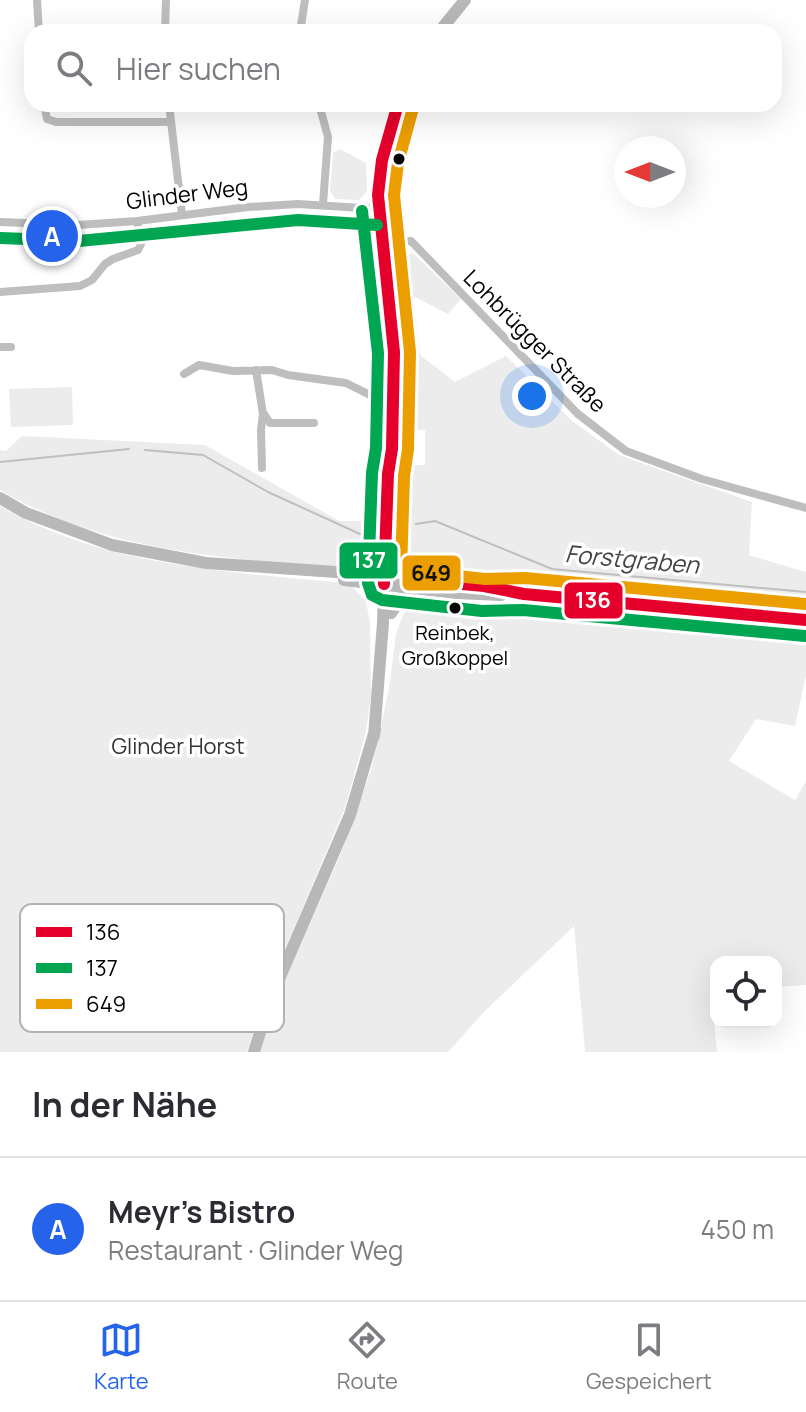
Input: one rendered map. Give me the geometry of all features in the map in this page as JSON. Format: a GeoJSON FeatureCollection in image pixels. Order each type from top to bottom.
{"type":"FeatureCollection","features":[{"type":"Feature","properties":{"kind":"main road"},"geometry":{"type":"LineString","coordinates":[[446,24],[465,0]]}},
{"type":"Feature","properties":{"kind":"main road"},"geometry":{"type":"LineString","coordinates":[[284,968],[350,815],[386,684],[386,537],[392,449],[393,329],[378,209],[382,160],[396,112]]}},
{"type":"Feature","properties":{"kind":"main road"},"geometry":{"type":"LineString","coordinates":[[388,581],[394,552],[396,473],[392,449]]}},
{"type":"Feature","properties":{"kind":"main road"},"geometry":{"type":"LineString","coordinates":[[0,498],[26,513],[112,545],[206,563],[417,584],[484,595],[524,594],[806,620]]}},
{"type":"Feature","properties":{"kind":"main road"},"geometry":{"type":"LineString","coordinates":[[354,577],[376,559],[386,537]]}},
{"type":"Feature","properties":{"kind":"main road"},"geometry":{"type":"LineString","coordinates":[[394,552],[417,584]]}},
{"type":"Feature","properties":{"kind":"main road"},"geometry":{"type":"LineString","coordinates":[[354,577],[387,611]]}},
{"type":"Feature","properties":{"kind":"main road"},"geometry":{"type":"LineString","coordinates":[[387,611],[417,584]]}},
{"type":"Feature","properties":{"kind":"main road"},"geometry":{"type":"LineString","coordinates":[[254,1052],[260,1032]]}},
{"type":"Feature","properties":{"kind":"street"},"geometry":{"type":"LineString","coordinates":[[37,0],[38,24]]}},
{"type":"Feature","properties":{"kind":"street"},"geometry":{"type":"LineString","coordinates":[[165,24],[166,0]]}},
{"type":"Feature","properties":{"kind":"street"},"geometry":{"type":"LineString","coordinates":[[301,24],[305,0]]}},
{"type":"Feature","properties":{"kind":"street"},"geometry":{"type":"LineString","coordinates":[[46,112],[47,119],[56,122],[171,122]]}},
{"type":"Feature","properties":{"kind":"street"},"geometry":{"type":"LineString","coordinates":[[170,112],[182,215]]}},
{"type":"Feature","properties":{"kind":"street"},"geometry":{"type":"LineString","coordinates":[[321,112],[328,137],[323,204]]}},
{"type":"Feature","properties":{"kind":"street","name":"Glinder Weg"},"geometry":{"type":"LineString","coordinates":[[0,222],[78,225],[273,204],[378,209]]}},
{"type":"Feature","properties":{"kind":"street"},"geometry":{"type":"LineString","coordinates":[[0,292],[59,289],[87,284],[105,264],[138,250],[141,244],[137,221]]}},
{"type":"Feature","properties":{"kind":"street","name":"Lohbrügger Straße"},"geometry":{"type":"LineString","coordinates":[[381,244],[411,241],[578,414],[626,451],[702,479],[806,508]]}},
{"type":"Feature","properties":{"kind":"street"},"geometry":{"type":"LineString","coordinates":[[0,347],[11,347]]}},
{"type":"Feature","properties":{"kind":"street"},"geometry":{"type":"LineString","coordinates":[[184,374],[199,365],[233,371],[272,370],[346,383],[376,398],[392,398]]}},
{"type":"Feature","properties":{"kind":"street"},"geometry":{"type":"LineString","coordinates":[[256,370],[263,414],[262,468]]}},
{"type":"Feature","properties":{"kind":"street"},"geometry":{"type":"LineString","coordinates":[[263,414],[270,423],[314,423]]}},
{"type":"Feature","properties":{"kind":"green space"},"geometry":{"type":"Polygon","coordinates":[[[340,149],[366,163],[367,191],[359,200],[335,199],[330,190],[333,153],[340,149]]]}},
{"type":"Feature","properties":{"kind":"green space"},"geometry":{"type":"Polygon","coordinates":[[[391,254],[414,254],[461,299],[448,314],[413,296],[420,355],[455,382],[506,356],[571,420],[619,455],[752,502],[749,555],[806,572],[806,613],[521,586],[422,572],[408,566],[403,465],[425,465],[425,430],[404,430],[397,300],[391,254]]]}},
{"type":"Feature","properties":{"kind":"green space"},"geometry":{"type":"Polygon","coordinates":[[[72,387],[73,425],[11,427],[9,389],[72,387]]]}},
{"type":"Feature","properties":{"kind":"green space"},"geometry":{"type":"Polygon","coordinates":[[[22,436],[205,445],[339,521],[371,521],[368,550],[362,559],[347,569],[213,556],[125,540],[82,527],[0,490],[0,450],[6,451],[22,436]]]}},
{"type":"Feature","properties":{"kind":"green space","name":"Glinder Horst"},"geometry":{"type":"Polygon","coordinates":[[[0,506],[40,526],[125,554],[214,570],[348,583],[366,601],[370,623],[371,696],[366,732],[345,808],[284,952],[284,904],[20,904],[20,1032],[253,1032],[247,1052],[0,1052],[0,506]]]}},
{"type":"Feature","properties":{"kind":"green space"},"geometry":{"type":"Polygon","coordinates":[[[419,601],[639,615],[806,635],[806,675],[795,726],[756,719],[729,761],[795,800],[806,781],[806,985],[782,987],[782,956],[710,956],[710,1028],[715,1028],[717,1052],[585,1052],[574,926],[485,1011],[448,1052],[260,1052],[266,1032],[284,1032],[284,983],[341,853],[371,770],[389,689],[396,634],[403,615],[419,601]]]}},
{"type":"Feature","properties":{"kind":"waterway","name":"Forstgraben"},"geometry":{"type":"LineString","coordinates":[[0,462],[129,449]]}},
{"type":"Feature","properties":{"kind":"waterway","name":"Forstgraben"},"geometry":{"type":"LineString","coordinates":[[145,450],[203,455],[268,492],[360,534]]}},
{"type":"Feature","properties":{"kind":"waterway","name":"Forstgraben"},"geometry":{"type":"LineString","coordinates":[[416,524],[435,521],[552,569],[806,592]]}},
{"type":"Feature","properties":{"kind":"transit line","name":"136"},"geometry":{"type":"LineString","coordinates":[[384,584],[394,352],[378,195],[382,160],[396,112]]}},
{"type":"Feature","properties":{"kind":"transit line","name":"649"},"geometry":{"type":"LineString","coordinates":[[412,112],[398,163],[394,195],[410,352],[401,570],[485,579],[525,578],[806,604]]}},
{"type":"Feature","properties":{"kind":"transit line","name":"137"},"geometry":{"type":"LineString","coordinates":[[362,211],[378,353],[368,583],[372,595],[382,600],[482,611],[523,610],[805,636]]}},
{"type":"Feature","properties":{"kind":"transit line","name":"137"},"geometry":{"type":"LineString","coordinates":[[0,238],[79,241],[298,220],[377,225]]}},
{"type":"Feature","properties":{"kind":"transit line","name":"136"},"geometry":{"type":"LineString","coordinates":[[394,552],[400,563],[419,580],[484,586],[524,594],[806,620]]}},
{"type":"Feature","properties":{"kind":"place","name":"Meyr's Bistro"},"geometry":{"type":"Point","coordinates":[52,236]}},
{"type":"Feature","properties":{"kind":"place","name":"Reinbek, Großkoppel"},"geometry":{"type":"Point","coordinates":[455,608]}}]}
